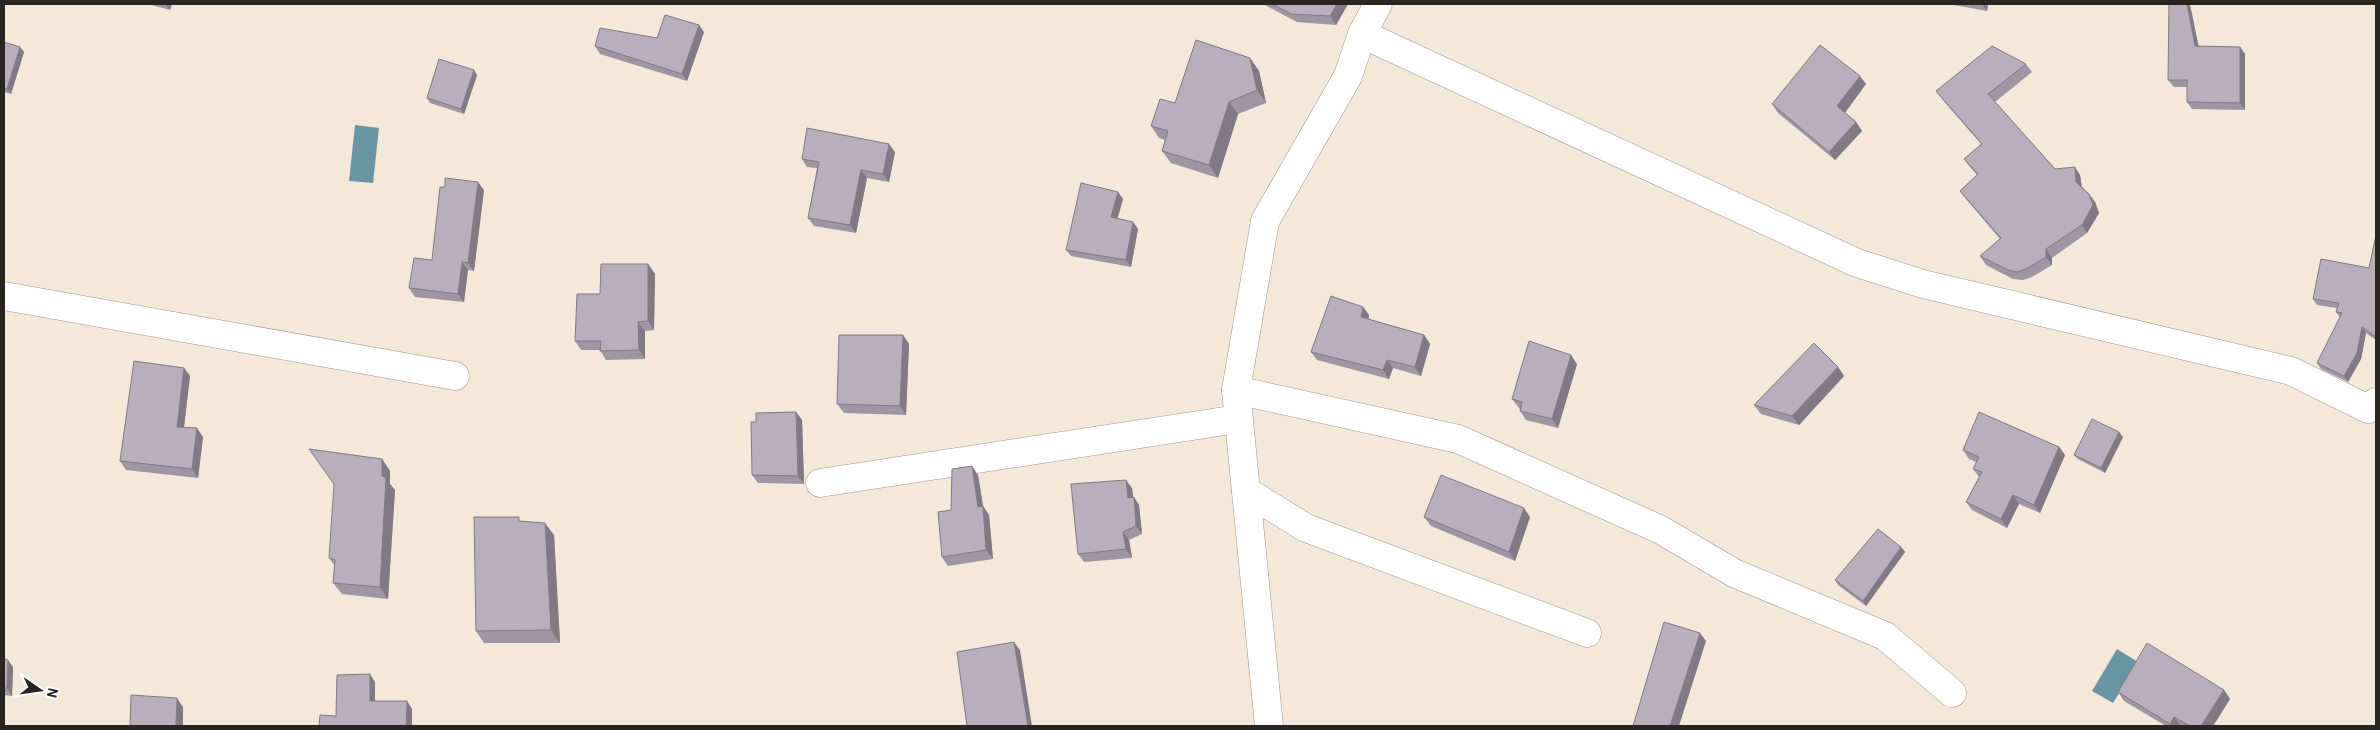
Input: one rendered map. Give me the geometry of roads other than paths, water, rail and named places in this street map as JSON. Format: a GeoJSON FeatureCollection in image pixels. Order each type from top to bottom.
{"type":"FeatureCollection","features":[{"type":"Feature","properties":{"kind":"street"},"geometry":{"type":"LineString","coordinates":[[1269,726],[1236,390],[1265,221],[1348,76],[1362,34],[1378,4]]}},
{"type":"Feature","properties":{"kind":"street"},"geometry":{"type":"LineString","coordinates":[[1362,34],[1857,263],[1923,284],[2291,371],[2368,409],[2376,402]]}},
{"type":"Feature","properties":{"kind":"street"},"geometry":{"type":"LineString","coordinates":[[4,296],[455,376]]}},
{"type":"Feature","properties":{"kind":"street"},"geometry":{"type":"LineString","coordinates":[[1236,390],[1458,439],[1662,530],[1734,573],[1885,636],[1952,693]]}},
{"type":"Feature","properties":{"kind":"street"},"geometry":{"type":"LineString","coordinates":[[820,483],[1238,419]]}},
{"type":"Feature","properties":{"kind":"street"},"geometry":{"type":"LineString","coordinates":[[1246,491],[1306,528],[1587,633]]}},
{"type":"Feature","properties":{"kind":"water"},"geometry":{"type":"Polygon","coordinates":[[[355,125],[379,128],[373,183],[349,181],[355,125]]]}},
{"type":"Feature","properties":{"kind":"water"},"geometry":{"type":"Polygon","coordinates":[[[2117,649],[2138,662],[2113,703],[2092,691],[2117,649]]]}}]}
